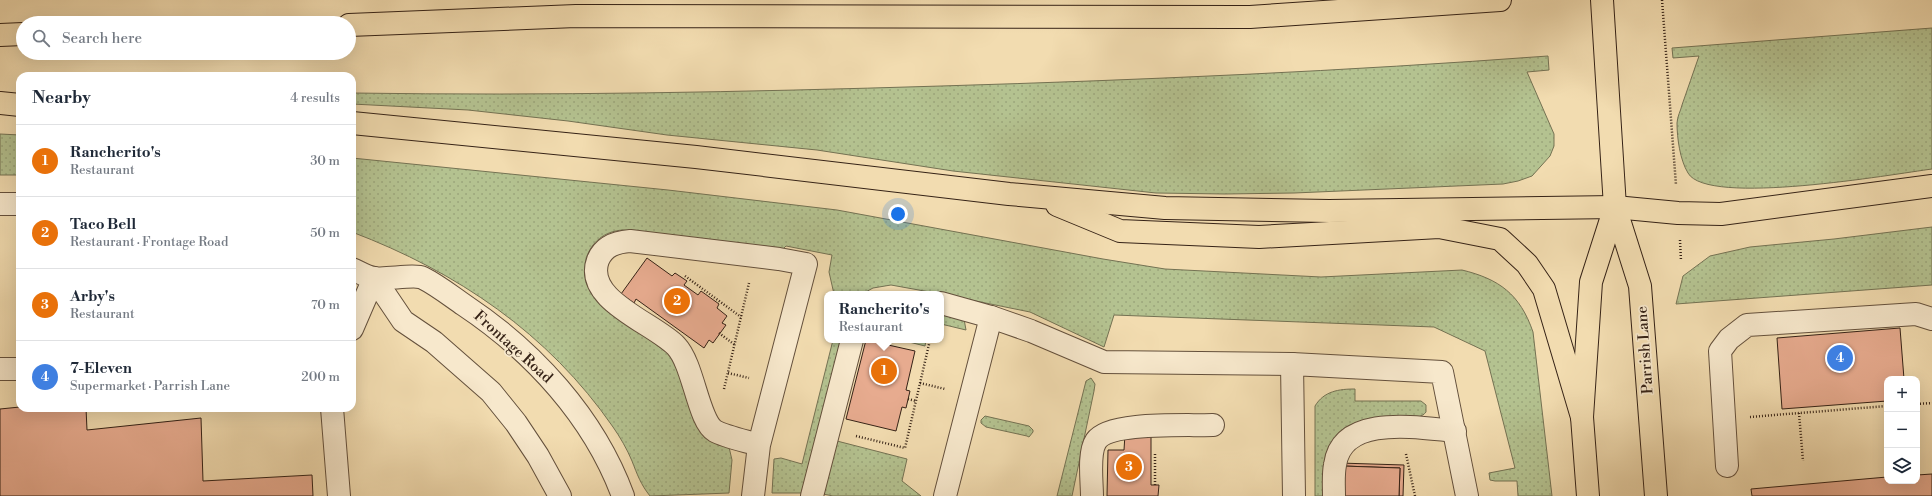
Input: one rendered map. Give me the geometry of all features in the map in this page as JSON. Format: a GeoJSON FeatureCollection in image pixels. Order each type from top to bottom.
{"type":"FeatureCollection","features":[{"type":"Feature","properties":{"kind":"main road"},"geometry":{"type":"LineString","coordinates":[[356,25],[576,16],[1250,17],[1500,0]]}},
{"type":"Feature","properties":{"kind":"main road","name":"Parrish Lane"},"geometry":{"type":"LineString","coordinates":[[1602,0],[1615,207],[1640,286],[1656,496]]}},
{"type":"Feature","properties":{"kind":"main road"},"geometry":{"type":"LineString","coordinates":[[0,35],[16,34]]}},
{"type":"Feature","properties":{"kind":"main road"},"geometry":{"type":"LineString","coordinates":[[0,103],[16,104]]}},
{"type":"Feature","properties":{"kind":"main road"},"geometry":{"type":"LineString","coordinates":[[356,123],[696,157],[1036,196],[1165,208],[1329,211],[1615,207],[1678,213],[1721,214],[1932,186]]}},
{"type":"Feature","properties":{"kind":"main road"},"geometry":{"type":"LineString","coordinates":[[1036,196],[1120,231],[1259,237],[1439,227],[1500,239],[1527,264],[1544,289],[1582,416]]}},
{"type":"Feature","properties":{"kind":"main road","name":"Parrish Lane"},"geometry":{"type":"LineString","coordinates":[[1588,496],[1582,416],[1591,282],[1615,207]]}},
{"type":"Feature","properties":{"kind":"street"},"geometry":{"type":"LineString","coordinates":[[0,204],[16,204]]}},
{"type":"Feature","properties":{"kind":"street"},"geometry":{"type":"LineString","coordinates":[[753,496],[759,445],[806,264],[779,259],[630,241],[617,242],[606,248],[596,266],[596,277],[608,298],[665,337],[682,353],[705,416],[715,431],[759,445]]}},
{"type":"Feature","properties":{"kind":"street","name":"Frontage Road"},"geometry":{"type":"LineString","coordinates":[[356,271],[374,278],[421,277],[475,312],[523,352],[554,383],[579,414],[602,451],[623,496]]}},
{"type":"Feature","properties":{"kind":"street"},"geometry":{"type":"LineString","coordinates":[[356,320],[374,278]]}},
{"type":"Feature","properties":{"kind":"street"},"geometry":{"type":"LineString","coordinates":[[374,278],[403,321],[434,342],[491,392],[516,423],[538,456],[560,496]]}},
{"type":"Feature","properties":{"kind":"street"},"geometry":{"type":"LineString","coordinates":[[944,304],[991,317],[1031,331],[1104,362],[1292,364],[1442,372],[1467,496]]}},
{"type":"Feature","properties":{"kind":"street"},"geometry":{"type":"LineString","coordinates":[[1727,466],[1720,351],[1728,338],[1747,325],[1916,314],[1932,319]]}},
{"type":"Feature","properties":{"kind":"street"},"geometry":{"type":"LineString","coordinates":[[945,496],[991,317]]}},
{"type":"Feature","properties":{"kind":"street"},"geometry":{"type":"LineString","coordinates":[[812,496],[851,343]]}},
{"type":"Feature","properties":{"kind":"street"},"geometry":{"type":"LineString","coordinates":[[1292,364],[1294,496]]}},
{"type":"Feature","properties":{"kind":"street"},"geometry":{"type":"LineString","coordinates":[[0,369],[16,369]]}},
{"type":"Feature","properties":{"kind":"street"},"geometry":{"type":"LineString","coordinates":[[332,412],[339,496]]}},
{"type":"Feature","properties":{"kind":"street"},"geometry":{"type":"LineString","coordinates":[[1092,496],[1092,453],[1095,442],[1102,434],[1127,427],[1212,425]]}},
{"type":"Feature","properties":{"kind":"street"},"geometry":{"type":"LineString","coordinates":[[1334,496],[1335,465],[1339,453],[1345,443],[1365,431],[1390,426],[1455,431]]}},
{"type":"Feature","properties":{"kind":"path"},"geometry":{"type":"LineString","coordinates":[[1662,0],[1675,168]]}},
{"type":"Feature","properties":{"kind":"path"},"geometry":{"type":"LineString","coordinates":[[684,276],[741,317]]}},
{"type":"Feature","properties":{"kind":"path"},"geometry":{"type":"LineString","coordinates":[[723,395],[750,278]]}},
{"type":"Feature","properties":{"kind":"path"},"geometry":{"type":"LineString","coordinates":[[719,333],[735,345]]}},
{"type":"Feature","properties":{"kind":"path"},"geometry":{"type":"LineString","coordinates":[[852,435],[904,448],[929,343]]}},
{"type":"Feature","properties":{"kind":"path"},"geometry":{"type":"LineString","coordinates":[[908,399],[916,401]]}},
{"type":"Feature","properties":{"kind":"path"},"geometry":{"type":"LineString","coordinates":[[1920,404],[1932,403]]}},
{"type":"Feature","properties":{"kind":"path"},"geometry":{"type":"LineString","coordinates":[[1749,417],[1884,406]]}},
{"type":"Feature","properties":{"kind":"path"},"geometry":{"type":"LineString","coordinates":[[1799,413],[1803,461]]}},
{"type":"Feature","properties":{"kind":"path"},"geometry":{"type":"LineString","coordinates":[[1155,447],[1155,485]]}},
{"type":"Feature","properties":{"kind":"path"},"geometry":{"type":"LineString","coordinates":[[1406,450],[1415,496]]}},
{"type":"Feature","properties":{"kind":"green space"},"geometry":{"type":"Polygon","coordinates":[[[1932,28],[1932,169],[1881,177],[1803,186],[1764,188],[1729,187],[1702,183],[1688,173],[1685,168],[1680,149],[1677,121],[1699,56],[1673,58],[1672,48],[1932,28]]]}},
{"type":"Feature","properties":{"kind":"green space"},"geometry":{"type":"Polygon","coordinates":[[[1548,56],[1549,70],[1527,72],[1554,134],[1554,146],[1550,156],[1532,176],[1503,184],[1294,193],[1156,193],[953,171],[817,150],[667,135],[568,121],[468,110],[356,104],[356,93],[646,93],[794,90],[1093,81],[1396,66],[1548,56]]]}},
{"type":"Feature","properties":{"kind":"green space"},"geometry":{"type":"Polygon","coordinates":[[[0,134],[16,135],[16,175],[0,175],[0,134]]]}},
{"type":"Feature","properties":{"kind":"green space"},"geometry":{"type":"Polygon","coordinates":[[[356,158],[668,190],[837,210],[1165,269],[1321,277],[1462,270],[1487,278],[1506,290],[1515,298],[1528,319],[1533,332],[1552,496],[1518,496],[1517,481],[1490,480],[1489,473],[1515,468],[1485,351],[1434,327],[1114,315],[1104,347],[1030,312],[944,295],[944,291],[924,291],[891,285],[873,288],[868,291],[833,291],[829,272],[832,255],[786,246],[782,250],[623,230],[610,233],[599,239],[592,247],[587,257],[585,269],[586,280],[591,292],[599,302],[670,355],[674,360],[702,434],[711,440],[729,447],[732,460],[729,493],[650,496],[642,484],[628,452],[613,427],[587,393],[560,362],[498,309],[464,286],[391,248],[356,234],[356,158]]]}},
{"type":"Feature","properties":{"kind":"green space"},"geometry":{"type":"Polygon","coordinates":[[[1932,227],[1932,285],[1676,304],[1683,276],[1710,256],[1750,247],[1834,239],[1932,227]]]}},
{"type":"Feature","properties":{"kind":"green space"},"geometry":{"type":"Polygon","coordinates":[[[944,313],[964,319],[966,330],[944,325],[944,313]]]}},
{"type":"Feature","properties":{"kind":"green space"},"geometry":{"type":"Polygon","coordinates":[[[832,343],[841,343],[804,493],[772,493],[774,459],[781,458],[802,464],[832,343]]]}},
{"type":"Feature","properties":{"kind":"green space"},"geometry":{"type":"Polygon","coordinates":[[[913,343],[926,343],[925,346],[913,343]]]}},
{"type":"Feature","properties":{"kind":"green space"},"geometry":{"type":"Polygon","coordinates":[[[1091,378],[1095,384],[1094,391],[1072,496],[1057,496],[1086,381],[1091,378]]]}},
{"type":"Feature","properties":{"kind":"green space"},"geometry":{"type":"Polygon","coordinates":[[[1355,389],[1355,401],[1421,401],[1426,405],[1426,412],[1419,417],[1408,419],[1379,419],[1364,421],[1350,425],[1338,433],[1329,451],[1326,496],[1315,496],[1315,406],[1327,394],[1338,390],[1355,389]]]}},
{"type":"Feature","properties":{"kind":"green space"},"geometry":{"type":"Polygon","coordinates":[[[985,416],[1029,426],[1033,432],[1029,437],[986,427],[981,423],[981,420],[985,416]]]}},
{"type":"Feature","properties":{"kind":"green space"},"geometry":{"type":"Polygon","coordinates":[[[837,441],[907,459],[902,481],[921,496],[833,496],[823,494],[837,441]]]}},
{"type":"Feature","properties":{"kind":"building"},"geometry":{"type":"Polygon","coordinates":[[[647,258],[672,276],[675,273],[687,281],[684,285],[698,295],[701,291],[719,304],[717,308],[727,316],[722,323],[726,325],[713,343],[709,340],[704,348],[636,299],[634,303],[621,294],[647,258]]]}},
{"type":"Feature","properties":{"kind":"building"},"geometry":{"type":"Polygon","coordinates":[[[1900,328],[1904,376],[1884,376],[1884,401],[1782,409],[1777,338],[1900,328]]]}},
{"type":"Feature","properties":{"kind":"building"},"geometry":{"type":"Polygon","coordinates":[[[865,343],[879,343],[915,351],[906,390],[910,391],[906,408],[902,407],[896,431],[846,419],[865,343]]]}},
{"type":"Feature","properties":{"kind":"building"},"geometry":{"type":"Polygon","coordinates":[[[16,407],[16,412],[86,412],[87,430],[201,418],[203,481],[312,475],[313,496],[0,496],[0,409],[16,407]]]}},
{"type":"Feature","properties":{"kind":"building"},"geometry":{"type":"Polygon","coordinates":[[[1125,434],[1151,434],[1151,485],[1159,485],[1158,496],[1107,496],[1108,450],[1124,450],[1125,434]]]}},
{"type":"Feature","properties":{"kind":"building"},"geometry":{"type":"Polygon","coordinates":[[[1339,463],[1404,465],[1403,496],[1399,496],[1400,468],[1343,466],[1339,463]]]}},
{"type":"Feature","properties":{"kind":"building"},"geometry":{"type":"Polygon","coordinates":[[[1343,466],[1400,468],[1399,496],[1341,496],[1343,466]]]}},
{"type":"Feature","properties":{"kind":"building"},"geometry":{"type":"Polygon","coordinates":[[[1932,474],[1932,496],[1752,496],[1751,489],[1884,477],[1884,484],[1920,484],[1920,475],[1932,474]]]}},
{"type":"Feature","properties":{"kind":"place","name":"Taco Bell"},"geometry":{"type":"Point","coordinates":[677,301]}},
{"type":"Feature","properties":{"kind":"place","name":"7-Eleven"},"geometry":{"type":"Point","coordinates":[1840,358]}},
{"type":"Feature","properties":{"kind":"place","name":"Rancherito's"},"geometry":{"type":"Point","coordinates":[884,371]}},
{"type":"Feature","properties":{"kind":"place","name":"Arby's"},"geometry":{"type":"Point","coordinates":[1129,467]}}]}
